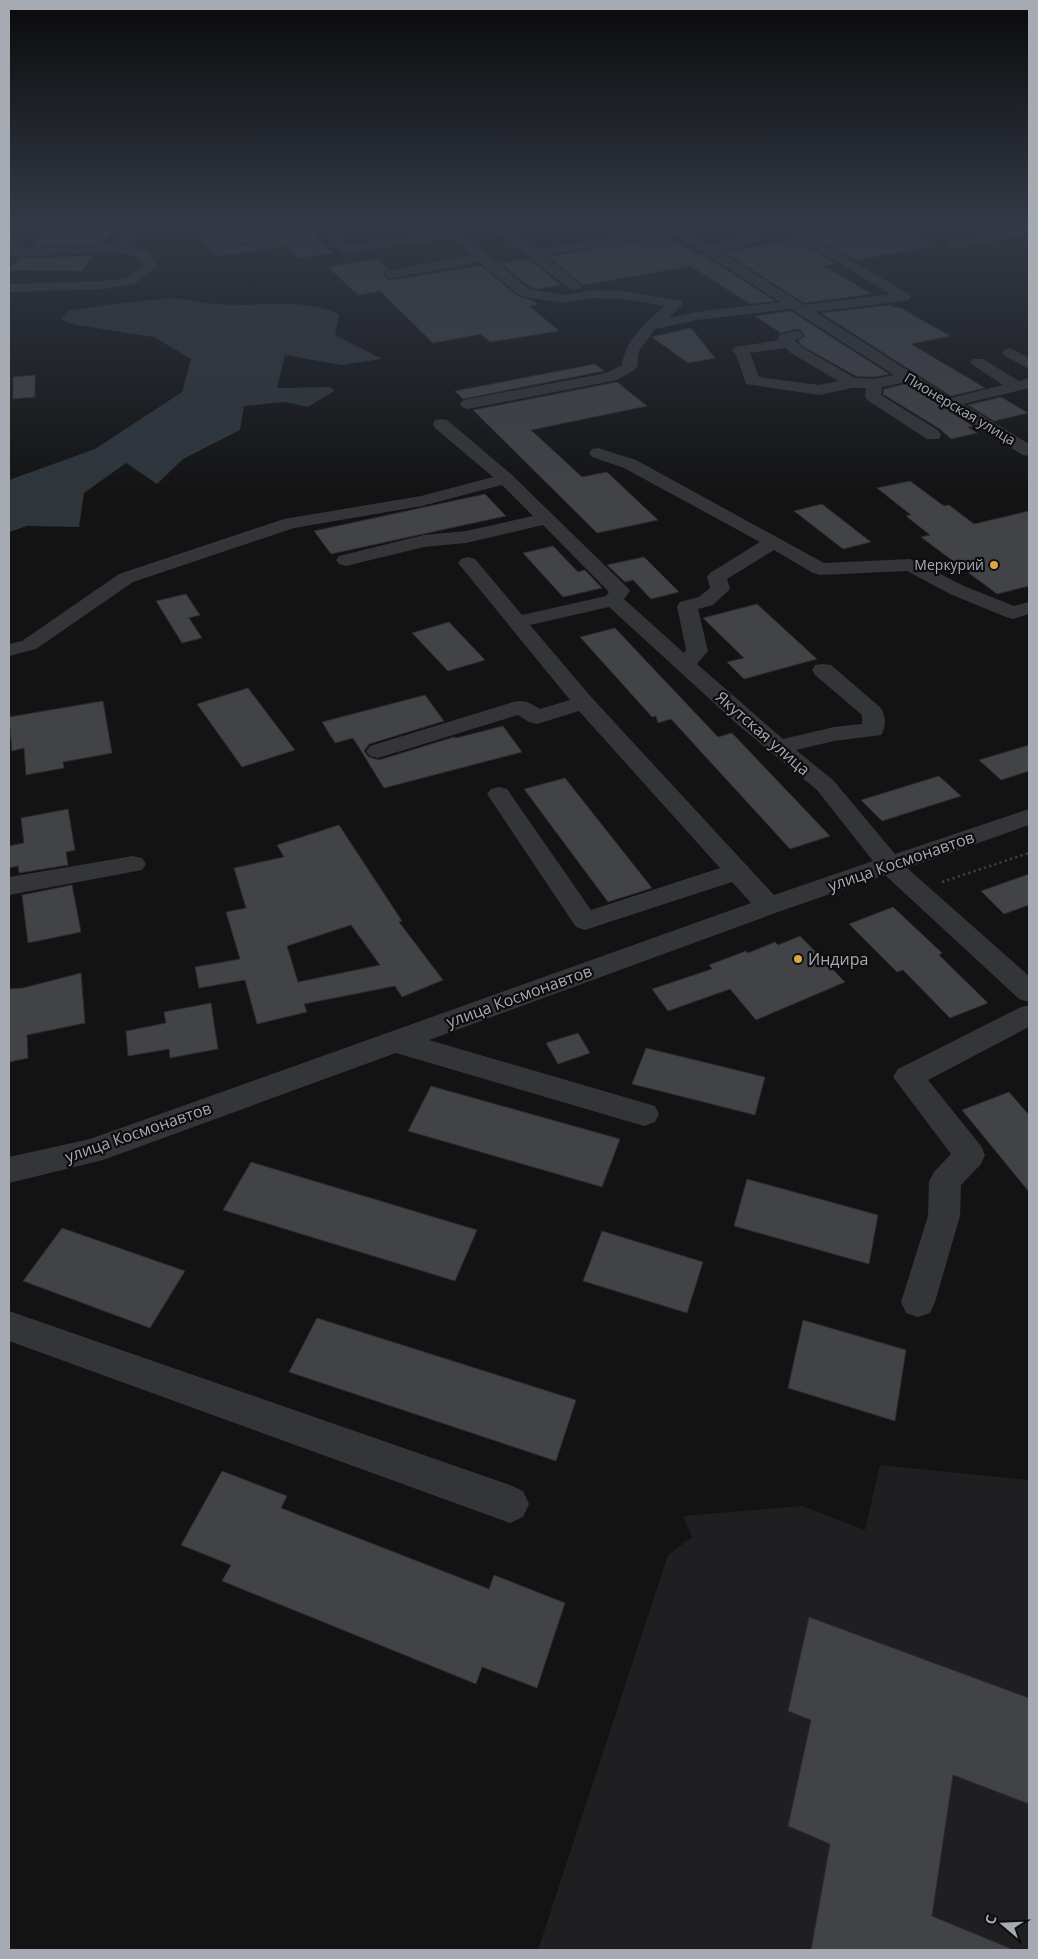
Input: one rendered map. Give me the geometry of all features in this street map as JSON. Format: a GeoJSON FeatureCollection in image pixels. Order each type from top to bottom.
{"type":"FeatureCollection","features":[{"type":"Feature","properties":{"kind":"street"},"geometry":{"type":"LineString","coordinates":[[468,404],[611,378],[629,367],[631,351],[650,325],[666,312]]}},
{"type":"Feature","properties":{"kind":"street"},"geometry":{"type":"LineString","coordinates":[[691,312],[697,316]]}},
{"type":"Feature","properties":{"kind":"street"},"geometry":{"type":"LineString","coordinates":[[650,325],[697,316],[738,312]]}},
{"type":"Feature","properties":{"kind":"street","name":"Пионерская улица"},"geometry":{"type":"LineString","coordinates":[[808,312],[949,403],[1029,451]]}},
{"type":"Feature","properties":{"kind":"street"},"geometry":{"type":"LineString","coordinates":[[829,326],[784,338],[796,350],[852,383]]}},
{"type":"Feature","properties":{"kind":"street"},"geometry":{"type":"LineString","coordinates":[[789,343],[740,350],[745,357],[752,381],[819,390],[852,383],[874,384],[908,377]]}},
{"type":"Feature","properties":{"kind":"street"},"geometry":{"type":"LineString","coordinates":[[1010,353],[1029,364]]}},
{"type":"Feature","properties":{"kind":"street"},"geometry":{"type":"LineString","coordinates":[[978,362],[1023,385]]}},
{"type":"Feature","properties":{"kind":"street"},"geometry":{"type":"LineString","coordinates":[[874,384],[873,397],[933,435]]}},
{"type":"Feature","properties":{"kind":"street"},"geometry":{"type":"LineString","coordinates":[[949,403],[1023,385]]}},
{"type":"Feature","properties":{"kind":"street"},"geometry":{"type":"LineString","coordinates":[[440,424],[506,479],[620,591],[612,600],[517,622]]}},
{"type":"Feature","properties":{"kind":"street"},"geometry":{"type":"LineString","coordinates":[[598,453],[630,464],[820,569],[910,565],[957,590],[1013,612],[1029,608]]}},
{"type":"Feature","properties":{"kind":"street"},"geometry":{"type":"LineString","coordinates":[[9,650],[29,645],[126,578],[291,523],[422,501],[506,479]]}},
{"type":"Feature","properties":{"kind":"street"},"geometry":{"type":"LineString","coordinates":[[346,560],[424,542],[466,537],[546,519]]}},
{"type":"Feature","properties":{"kind":"street"},"geometry":{"type":"LineString","coordinates":[[686,664],[697,652],[688,606],[706,601],[720,589],[717,577],[774,542]]}},
{"type":"Feature","properties":{"kind":"street"},"geometry":{"type":"LineString","coordinates":[[468,563],[584,703],[769,906]]}},
{"type":"Feature","properties":{"kind":"street","name":"Якутская улица"},"geometry":{"type":"LineString","coordinates":[[612,600],[686,664],[745,719],[825,785],[890,865],[916,891],[1029,992]]}},
{"type":"Feature","properties":{"kind":"street"},"geometry":{"type":"LineString","coordinates":[[779,747],[834,734],[873,730],[873,713],[823,670]]}},
{"type":"Feature","properties":{"kind":"street"},"geometry":{"type":"LineString","coordinates":[[378,751],[521,708],[537,717],[584,703]]}},
{"type":"Feature","properties":{"kind":"street"},"geometry":{"type":"LineString","coordinates":[[499,794],[585,921],[738,871]]}},
{"type":"Feature","properties":{"kind":"street","name":"улица Космонавтов"},"geometry":{"type":"LineString","coordinates":[[9,1170],[92,1151],[769,906],[1029,817]]}},
{"type":"Feature","properties":{"kind":"street"},"geometry":{"type":"LineString","coordinates":[[9,886],[133,864]]}},
{"type":"Feature","properties":{"kind":"street"},"geometry":{"type":"LineString","coordinates":[[918,1302],[944,1216],[945,1181],[970,1155],[908,1077],[1029,1015]]}},
{"type":"Feature","properties":{"kind":"street"},"geometry":{"type":"LineString","coordinates":[[393,1041],[644,1114]]}},
{"type":"Feature","properties":{"kind":"street"},"geometry":{"type":"LineString","coordinates":[[9,1326],[510,1504]]}},
{"type":"Feature","properties":{"kind":"path"},"geometry":{"type":"LineString","coordinates":[[916,891],[1029,853]]}},
{"type":"Feature","properties":{"kind":"shaded area"},"geometry":{"type":"Polygon","coordinates":[[[67,312],[334,312],[339,314],[335,335],[382,359],[342,365],[285,355],[277,388],[331,387],[334,391],[308,407],[285,402],[244,406],[240,430],[183,459],[157,484],[126,463],[84,493],[79,527],[27,526],[9,532],[9,480],[95,449],[182,392],[191,359],[154,337],[76,325],[61,320],[67,312]]]}},
{"type":"Feature","properties":{"kind":"shaded area"},"geometry":{"type":"Polygon","coordinates":[[[880,1465],[1029,1480],[1029,1950],[538,1950],[668,1555],[692,1537],[683,1516],[802,1506],[865,1530],[880,1465]]]}},
{"type":"Feature","properties":{"kind":"building"},"geometry":{"type":"Polygon","coordinates":[[[402,312],[537,312],[559,331],[490,342],[481,334],[433,343],[402,312]]]}},
{"type":"Feature","properties":{"kind":"building"},"geometry":{"type":"Polygon","coordinates":[[[793,312],[889,374],[874,377],[856,376],[802,346],[798,341],[805,336],[801,330],[796,329],[781,333],[755,316],[793,312]]]}},
{"type":"Feature","properties":{"kind":"building"},"geometry":{"type":"Polygon","coordinates":[[[909,312],[950,336],[911,344],[985,388],[951,396],[821,313],[909,312]]]}},
{"type":"Feature","properties":{"kind":"building"},"geometry":{"type":"Polygon","coordinates":[[[691,328],[715,358],[688,363],[652,337],[691,328]]]}},
{"type":"Feature","properties":{"kind":"building"},"geometry":{"type":"Polygon","coordinates":[[[595,364],[604,371],[463,399],[455,391],[595,364]]]}},
{"type":"Feature","properties":{"kind":"building"},"geometry":{"type":"Polygon","coordinates":[[[35,375],[35,397],[13,399],[13,377],[35,375]]]}},
{"type":"Feature","properties":{"kind":"building"},"geometry":{"type":"Polygon","coordinates":[[[617,382],[647,406],[531,430],[582,477],[607,472],[658,520],[597,533],[473,410],[617,382]]]}},
{"type":"Feature","properties":{"kind":"building"},"geometry":{"type":"Polygon","coordinates":[[[906,384],[973,426],[968,427],[977,433],[951,439],[940,429],[883,394],[884,389],[906,384]]]}},
{"type":"Feature","properties":{"kind":"building"},"geometry":{"type":"Polygon","coordinates":[[[1001,397],[1028,413],[994,421],[968,405],[1001,397]]]}},
{"type":"Feature","properties":{"kind":"building"},"geometry":{"type":"Polygon","coordinates":[[[910,481],[944,506],[949,505],[974,524],[1029,511],[1029,586],[997,594],[921,537],[930,535],[906,516],[911,515],[877,488],[910,481]]]}},
{"type":"Feature","properties":{"kind":"building"},"geometry":{"type":"Polygon","coordinates":[[[485,494],[506,516],[331,554],[314,531],[485,494]]]}},
{"type":"Feature","properties":{"kind":"building"},"geometry":{"type":"Polygon","coordinates":[[[822,504],[871,542],[843,549],[794,511],[822,504]]]}},
{"type":"Feature","properties":{"kind":"building"},"geometry":{"type":"Polygon","coordinates":[[[553,546],[578,572],[585,570],[602,588],[563,597],[523,553],[553,546]]]}},
{"type":"Feature","properties":{"kind":"building"},"geometry":{"type":"Polygon","coordinates":[[[644,557],[679,592],[651,599],[633,580],[625,582],[607,565],[644,557]]]}},
{"type":"Feature","properties":{"kind":"building"},"geometry":{"type":"Polygon","coordinates":[[[186,594],[200,615],[189,618],[202,638],[182,643],[156,601],[186,594]]]}},
{"type":"Feature","properties":{"kind":"building"},"geometry":{"type":"Polygon","coordinates":[[[757,604],[817,659],[744,679],[727,662],[744,658],[703,618],[757,604]]]}},
{"type":"Feature","properties":{"kind":"building"},"geometry":{"type":"Polygon","coordinates":[[[449,622],[485,660],[448,671],[412,633],[449,622]]]}},
{"type":"Feature","properties":{"kind":"building"},"geometry":{"type":"Polygon","coordinates":[[[615,628],[718,737],[732,733],[830,836],[790,849],[671,719],[658,723],[656,716],[652,717],[580,637],[615,628]]]}},
{"type":"Feature","properties":{"kind":"building"},"geometry":{"type":"Polygon","coordinates":[[[248,688],[295,750],[242,767],[197,704],[248,688]]]}},
{"type":"Feature","properties":{"kind":"building"},"geometry":{"type":"Polygon","coordinates":[[[425,695],[444,721],[369,744],[364,751],[369,757],[379,760],[454,737],[503,726],[522,752],[384,788],[353,738],[335,743],[322,722],[425,695]]]}},
{"type":"Feature","properties":{"kind":"building"},"geometry":{"type":"Polygon","coordinates":[[[103,701],[112,753],[63,762],[64,768],[26,775],[24,748],[12,751],[9,717],[103,701]]]}},
{"type":"Feature","properties":{"kind":"building"},"geometry":{"type":"Polygon","coordinates":[[[1029,745],[1029,771],[1001,780],[979,760],[1029,745]]]}},
{"type":"Feature","properties":{"kind":"building"},"geometry":{"type":"Polygon","coordinates":[[[939,776],[961,796],[882,821],[861,800],[939,776]]]}},
{"type":"Feature","properties":{"kind":"building"},"geometry":{"type":"Polygon","coordinates":[[[565,778],[652,888],[608,902],[524,789],[565,778]]]}},
{"type":"Feature","properties":{"kind":"building"},"geometry":{"type":"Polygon","coordinates":[[[68,809],[75,850],[66,852],[68,865],[19,873],[18,866],[9,868],[9,846],[24,843],[21,818],[68,809]]]}},
{"type":"Feature","properties":{"kind":"building"},"geometry":{"type":"Polygon","coordinates":[[[339,825],[402,921],[399,922],[443,980],[402,997],[395,986],[304,1004],[307,1012],[257,1024],[245,980],[199,988],[195,967],[240,959],[226,912],[246,908],[234,868],[284,857],[277,845],[339,825]],[[351,925],[287,946],[298,982],[380,965],[351,925]]]}},
{"type":"Feature","properties":{"kind":"building"},"geometry":{"type":"Polygon","coordinates":[[[1029,874],[1029,905],[1004,914],[981,891],[1029,874]]]}},
{"type":"Feature","properties":{"kind":"building"},"geometry":{"type":"Polygon","coordinates":[[[72,885],[81,932],[28,943],[22,895],[72,885]]]}},
{"type":"Feature","properties":{"kind":"building"},"geometry":{"type":"Polygon","coordinates":[[[893,907],[942,953],[939,955],[988,1003],[950,1018],[903,970],[897,972],[849,924],[893,907]]]}},
{"type":"Feature","properties":{"kind":"building"},"geometry":{"type":"Polygon","coordinates":[[[800,936],[845,982],[756,1020],[730,989],[668,1011],[652,989],[712,969],[709,965],[746,951],[748,953],[775,942],[778,945],[800,936]]]}},
{"type":"Feature","properties":{"kind":"building"},"geometry":{"type":"Polygon","coordinates":[[[81,973],[85,1023],[27,1035],[28,1058],[9,1062],[9,989],[23,988],[81,973]]]}},
{"type":"Feature","properties":{"kind":"building"},"geometry":{"type":"Polygon","coordinates":[[[211,1003],[218,1049],[170,1058],[169,1049],[128,1056],[126,1031],[166,1023],[164,1012],[211,1003]]]}},
{"type":"Feature","properties":{"kind":"building"},"geometry":{"type":"Polygon","coordinates":[[[578,1033],[590,1053],[558,1064],[546,1043],[578,1033]]]}},
{"type":"Feature","properties":{"kind":"building"},"geometry":{"type":"Polygon","coordinates":[[[646,1048],[765,1077],[755,1115],[632,1084],[646,1048]]]}},
{"type":"Feature","properties":{"kind":"building"},"geometry":{"type":"Polygon","coordinates":[[[431,1086],[620,1139],[602,1187],[408,1131],[431,1086]]]}},
{"type":"Feature","properties":{"kind":"building"},"geometry":{"type":"Polygon","coordinates":[[[1009,1092],[1029,1115],[1029,1192],[962,1110],[1009,1092]]]}},
{"type":"Feature","properties":{"kind":"building"},"geometry":{"type":"Polygon","coordinates":[[[251,1162],[477,1230],[455,1281],[223,1210],[251,1162]]]}},
{"type":"Feature","properties":{"kind":"building"},"geometry":{"type":"Polygon","coordinates":[[[747,1179],[878,1215],[869,1264],[734,1226],[747,1179]]]}},
{"type":"Feature","properties":{"kind":"building"},"geometry":{"type":"Polygon","coordinates":[[[62,1228],[185,1271],[150,1328],[23,1281],[62,1228]]]}},
{"type":"Feature","properties":{"kind":"building"},"geometry":{"type":"Polygon","coordinates":[[[602,1231],[703,1262],[687,1313],[583,1281],[602,1231]]]}},
{"type":"Feature","properties":{"kind":"building"},"geometry":{"type":"Polygon","coordinates":[[[317,1318],[576,1400],[556,1461],[289,1372],[317,1318]]]}},
{"type":"Feature","properties":{"kind":"building"},"geometry":{"type":"Polygon","coordinates":[[[803,1320],[906,1350],[895,1421],[788,1388],[803,1320]]]}},
{"type":"Feature","properties":{"kind":"building"},"geometry":{"type":"Polygon","coordinates":[[[222,1471],[287,1496],[281,1508],[489,1589],[494,1575],[565,1603],[537,1688],[482,1667],[476,1684],[222,1581],[231,1565],[181,1545],[222,1471]]]}},
{"type":"Feature","properties":{"kind":"building"},"geometry":{"type":"Polygon","coordinates":[[[809,1617],[1029,1698],[1029,1804],[953,1775],[932,1916],[1014,1950],[811,1950],[830,1844],[788,1826],[811,1720],[788,1711],[809,1617]]]}},
{"type":"Feature","properties":{"kind":"place","name":"Меркурий"},"geometry":{"type":"Point","coordinates":[994,565]}},
{"type":"Feature","properties":{"kind":"place","name":"Индира"},"geometry":{"type":"Point","coordinates":[798,959]}}]}
